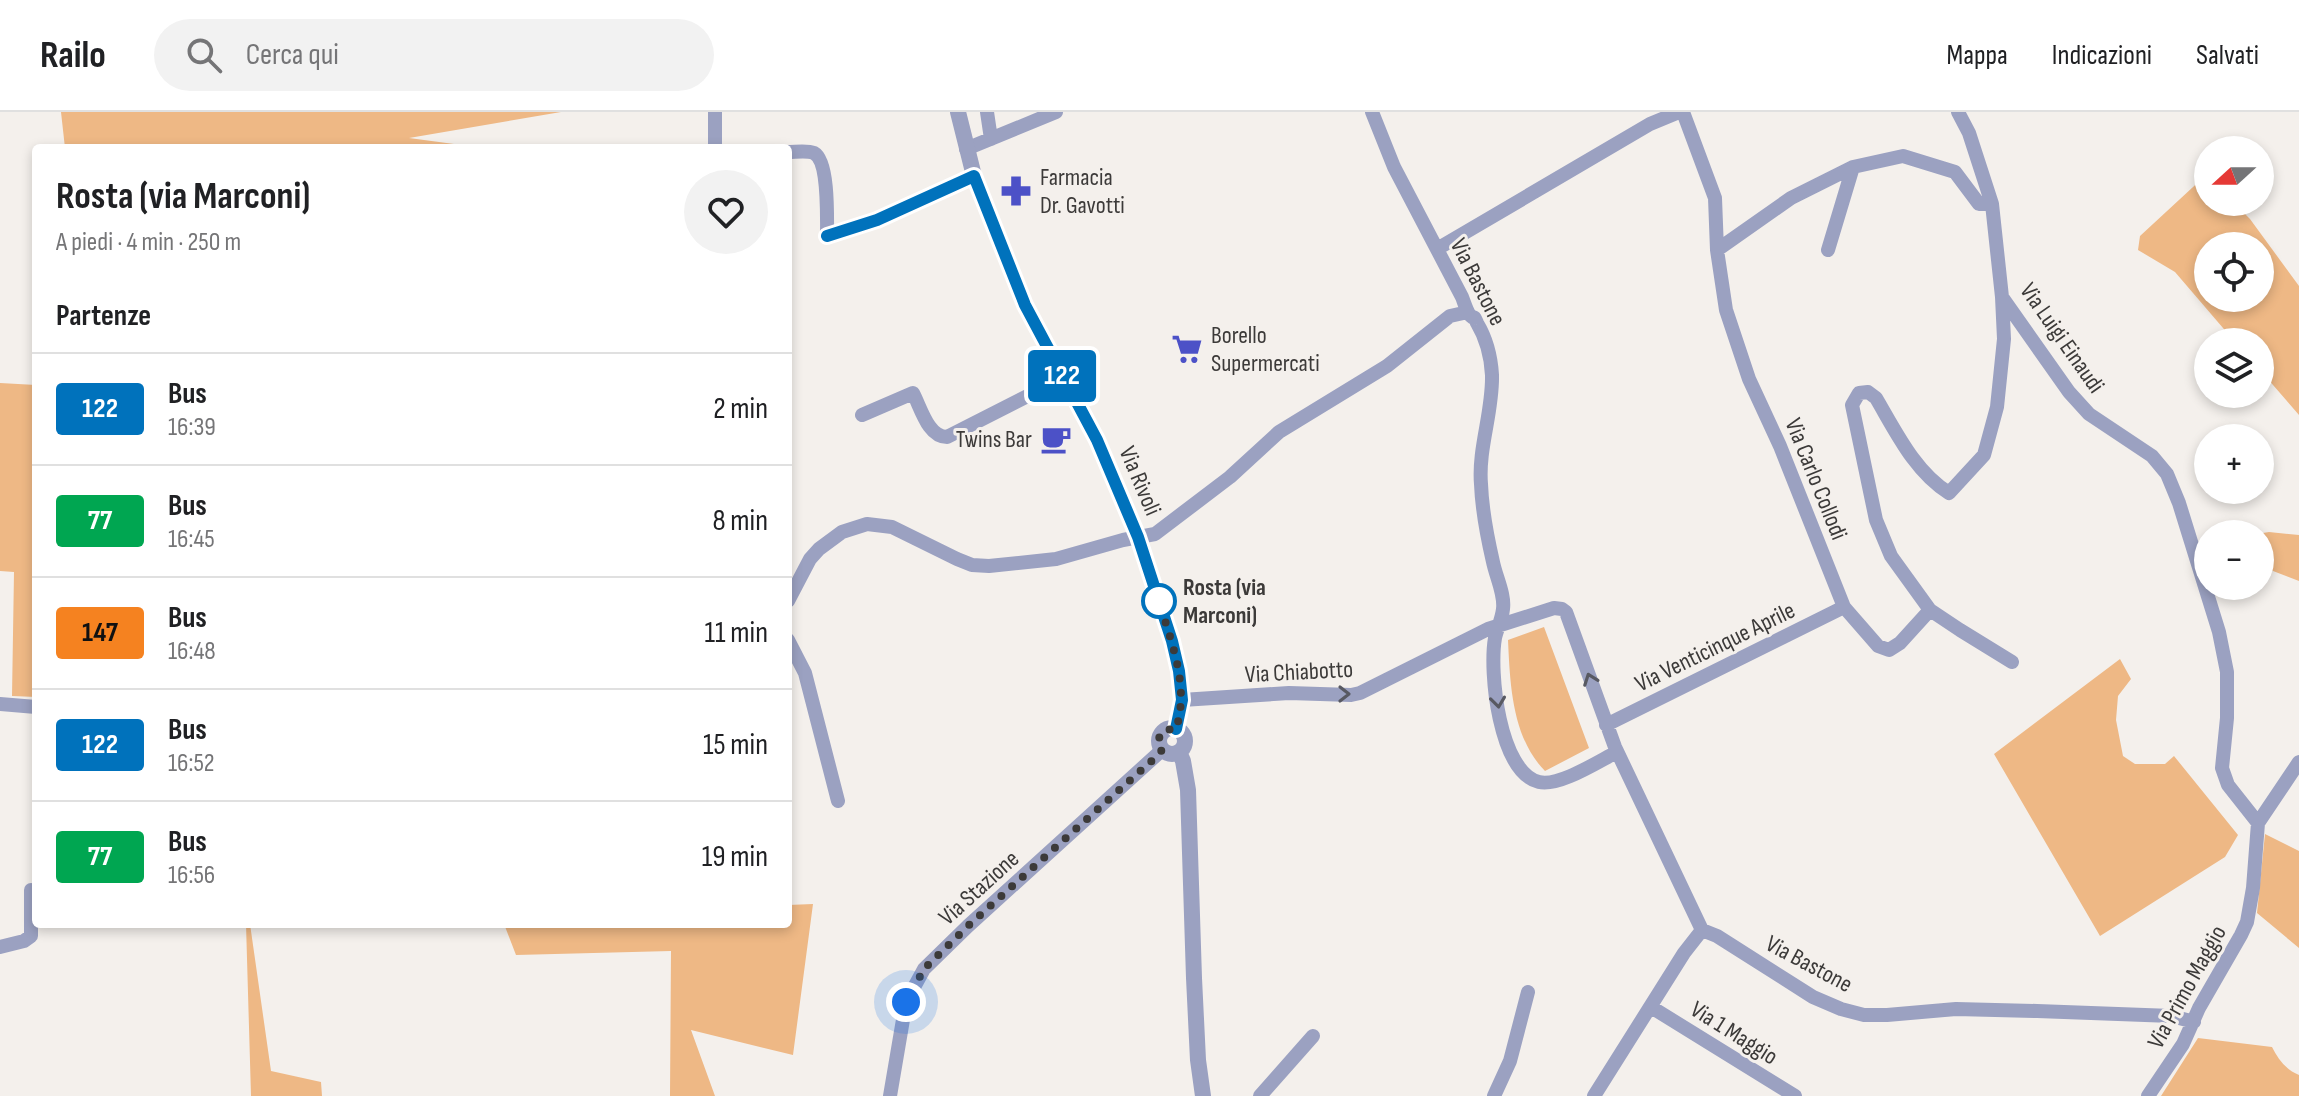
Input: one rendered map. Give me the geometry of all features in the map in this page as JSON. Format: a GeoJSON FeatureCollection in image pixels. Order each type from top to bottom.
{"type":"FeatureCollection","features":[{"type":"Feature","properties":{"kind":"street"},"geometry":{"type":"LineString","coordinates":[[715,112],[715,144]]}},
{"type":"Feature","properties":{"kind":"street","name":"Via Rivoli"},"geometry":{"type":"LineString","coordinates":[[958,112],[974,176],[1025,305],[1097,440],[1138,537],[1179,671],[1182,700],[1176,729]]}},
{"type":"Feature","properties":{"kind":"street"},"geometry":{"type":"LineString","coordinates":[[987,112],[991,139]]}},
{"type":"Feature","properties":{"kind":"street"},"geometry":{"type":"LineString","coordinates":[[966,149],[1056,112]]}},
{"type":"Feature","properties":{"kind":"street","name":"Via Bastone"},"geometry":{"type":"LineString","coordinates":[[1372,112],[1394,167],[1468,312],[1476,319],[1490,357],[1492,377],[1480,480],[1487,538],[1502,595],[1503,609],[1495,639],[1494,661],[1498,708],[1507,744],[1529,778],[1548,783],[1617,752]]}},
{"type":"Feature","properties":{"kind":"street","name":"Via Carlo Collodi"},"geometry":{"type":"LineString","coordinates":[[1437,249],[1650,124],[1681,112],[1715,198],[1717,250],[1726,310],[1744,365],[1844,607],[1878,646],[1889,650],[1900,643],[1930,610]]}},
{"type":"Feature","properties":{"kind":"street","name":"Via Luigi Einaudi"},"geometry":{"type":"LineString","coordinates":[[1958,112],[1969,133],[1992,204],[2002,297],[2069,392],[2089,414],[2152,456],[2167,474],[2219,632],[2227,672],[2222,768],[2228,785],[2258,823]]}},
{"type":"Feature","properties":{"kind":"street"},"geometry":{"type":"LineString","coordinates":[[792,152],[812,152],[820,158],[824,174],[827,236],[877,220],[974,176]]}},
{"type":"Feature","properties":{"kind":"street"},"geometry":{"type":"LineString","coordinates":[[1717,250],[1791,198],[1853,167],[1903,156],[1955,172],[1979,204],[1992,204]]}},
{"type":"Feature","properties":{"kind":"street"},"geometry":{"type":"LineString","coordinates":[[1828,250],[1853,167]]}},
{"type":"Feature","properties":{"kind":"street"},"geometry":{"type":"LineString","coordinates":[[2002,297],[2004,339],[1994,419],[1984,455],[1949,493],[1936,485],[1909,453],[1876,398],[1868,392],[1859,393],[1852,405],[1876,520],[1891,556],[1930,610],[2012,662]]}},
{"type":"Feature","properties":{"kind":"street"},"geometry":{"type":"LineString","coordinates":[[792,593],[810,559],[819,549],[842,532],[867,524],[892,527],[957,559],[972,565],[989,566],[1056,559],[1160,531],[1230,477],[1279,432],[1387,366],[1450,316],[1468,312]]}},
{"type":"Feature","properties":{"kind":"street"},"geometry":{"type":"LineString","coordinates":[[862,415],[913,393],[933,433],[947,437],[1063,378]]}},
{"type":"Feature","properties":{"kind":"street","name":"Via Venticinque Aprile"},"geometry":{"type":"LineString","coordinates":[[1606,725],[1844,607]]}},
{"type":"Feature","properties":{"kind":"street"},"geometry":{"type":"LineString","coordinates":[[1499,625],[1554,608],[1566,612],[1617,752],[1702,930],[1684,953],[1594,1096]]}},
{"type":"Feature","properties":{"kind":"street","name":"Via Chiabotto"},"geometry":{"type":"LineString","coordinates":[[1182,700],[1289,693],[1360,693],[1499,625]]}},
{"type":"Feature","properties":{"kind":"street"},"geometry":{"type":"LineString","coordinates":[[792,648],[805,673],[838,801]]}},
{"type":"Feature","properties":{"kind":"street"},"geometry":{"type":"LineString","coordinates":[[0,704],[32,707]]}},
{"type":"Feature","properties":{"kind":"street"},"geometry":{"type":"LineString","coordinates":[[1168,728],[1176,729],[1184,737],[1184,745],[1179,752],[1168,754],[1159,742],[1161,733],[1168,728]]}},
{"type":"Feature","properties":{"kind":"street","name":"Via Stazione"},"geometry":{"type":"LineString","coordinates":[[890,1096],[906,1002],[924,969],[1162,750]]}},
{"type":"Feature","properties":{"kind":"street"},"geometry":{"type":"LineString","coordinates":[[1179,752],[1188,790],[1194,991],[1203,1096]]}},
{"type":"Feature","properties":{"kind":"street","name":"Via Primo Maggio"},"geometry":{"type":"LineString","coordinates":[[2148,1096],[2183,1044],[2199,1008],[2247,922],[2258,823],[2299,762]]}},
{"type":"Feature","properties":{"kind":"street"},"geometry":{"type":"LineString","coordinates":[[0,947],[31,936],[31,890]]}},
{"type":"Feature","properties":{"kind":"street","name":"Via Bastone"},"geometry":{"type":"LineString","coordinates":[[1702,930],[1717,936],[1813,997],[1864,1015],[1983,1009],[2172,1016],[2194,1022]]}},
{"type":"Feature","properties":{"kind":"street"},"geometry":{"type":"LineString","coordinates":[[1494,1096],[1510,1061],[1528,992]]}},
{"type":"Feature","properties":{"kind":"street","name":"Via 1 Maggio"},"geometry":{"type":"LineString","coordinates":[[1651,1007],[1795,1096]]}},
{"type":"Feature","properties":{"kind":"street"},"geometry":{"type":"LineString","coordinates":[[1260,1096],[1313,1036]]}},
{"type":"Feature","properties":{"kind":"shaded area"},"geometry":{"type":"Polygon","coordinates":[[[61,112],[561,112],[409,138],[454,144],[65,144],[61,112]]]}},
{"type":"Feature","properties":{"kind":"shaded area"},"geometry":{"type":"Polygon","coordinates":[[[2194,186],[2194,216],[2247,216],[2260,232],[2194,232],[2194,294],[2175,272],[2138,250],[2140,236],[2194,186]]]}},
{"type":"Feature","properties":{"kind":"shaded area"},"geometry":{"type":"Polygon","coordinates":[[[2274,252],[2299,286],[2299,415],[2274,386],[2274,328],[2223,328],[2209,312],[2274,312],[2274,252]]]}},
{"type":"Feature","properties":{"kind":"shaded area"},"geometry":{"type":"Polygon","coordinates":[[[0,383],[32,385],[32,697],[12,696],[14,572],[0,571],[0,383]]]}},
{"type":"Feature","properties":{"kind":"shaded area"},"geometry":{"type":"Polygon","coordinates":[[[2274,532],[2299,535],[2299,581],[2274,571],[2274,532]]]}},
{"type":"Feature","properties":{"kind":"shaded area"},"geometry":{"type":"Polygon","coordinates":[[[1544,627],[1589,748],[1545,771],[1534,758],[1519,726],[1512,692],[1508,640],[1544,627]]]}},
{"type":"Feature","properties":{"kind":"shaded area"},"geometry":{"type":"Polygon","coordinates":[[[2120,659],[2131,679],[2118,696],[2116,720],[2123,756],[2135,764],[2165,764],[2174,756],[2238,835],[2225,857],[2100,936],[1994,754],[2120,659]]]}},
{"type":"Feature","properties":{"kind":"shaded area"},"geometry":{"type":"Polygon","coordinates":[[[2265,834],[2299,851],[2299,948],[2257,913],[2265,834]]]}},
{"type":"Feature","properties":{"kind":"shaded area"},"geometry":{"type":"Polygon","coordinates":[[[813,904],[793,1055],[691,1030],[715,1096],[670,1096],[671,951],[516,955],[506,928],[792,928],[792,905],[813,904]]]}},
{"type":"Feature","properties":{"kind":"shaded area"},"geometry":{"type":"Polygon","coordinates":[[[246,928],[251,928],[271,1071],[321,1082],[322,1096],[251,1096],[246,928]]]}},
{"type":"Feature","properties":{"kind":"shaded area"},"geometry":{"type":"Polygon","coordinates":[[[2198,1038],[2272,1047],[2283,1064],[2299,1075],[2299,1096],[2161,1096],[2198,1038]]]}},
{"type":"Feature","properties":{"kind":"bus line","name":"122"},"geometry":{"type":"LineString","coordinates":[[827,236],[877,220],[974,176],[1025,305],[1097,440],[1138,537],[1179,671],[1182,700],[1176,729]]}},
{"type":"Feature","properties":{"kind":"place","name":"Farmacia Dr. Gavotti"},"geometry":{"type":"Point","coordinates":[1016,191]}},
{"type":"Feature","properties":{"kind":"place","name":"Borello Supermercati"},"geometry":{"type":"Point","coordinates":[1187,349]}},
{"type":"Feature","properties":{"kind":"place","name":"Twins Bar"},"geometry":{"type":"Point","coordinates":[1056,439]}},
{"type":"Feature","properties":{"kind":"place","name":"Rosta (via Marconi)"},"geometry":{"type":"Point","coordinates":[1159,601]}},
{"type":"Feature","properties":{"kind":"route"},"geometry":{"type":"LineString","coordinates":[[906,1002],[924,969],[1156,757],[1162,750],[1159,737],[1164,730],[1176,729],[1182,700],[1179,671],[1159,601]]}}]}
